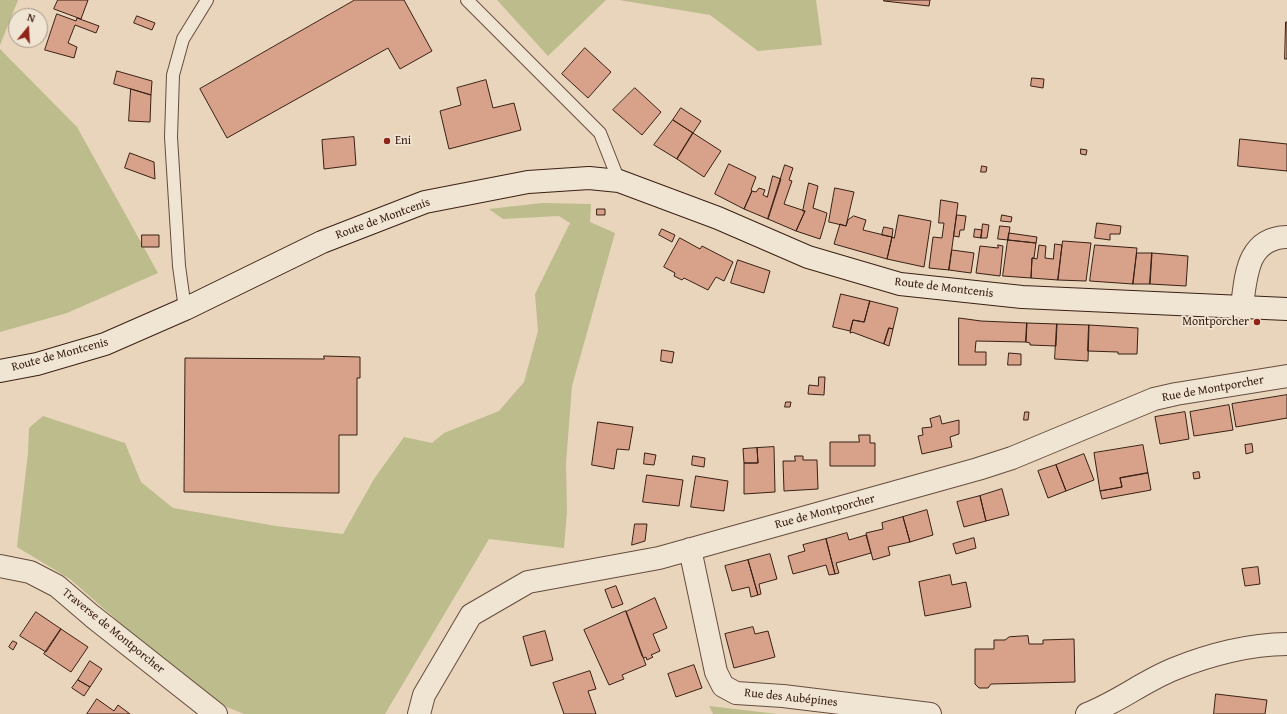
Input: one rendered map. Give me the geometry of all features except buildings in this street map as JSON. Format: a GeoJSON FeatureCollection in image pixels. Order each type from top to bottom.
{"type":"FeatureCollection","features":[{"type":"Feature","properties":{"kind":"street","name":"Route de Montcenis"},"geometry":{"type":"LineString","coordinates":[[0,371],[37,364],[105,344],[185,309],[322,242],[425,202],[528,182],[589,178],[619,181],[718,218],[808,257],[900,284],[1022,297],[1287,309]]}},
{"type":"Feature","properties":{"kind":"street"},"geometry":{"type":"LineString","coordinates":[[1242,306],[1247,270],[1252,256],[1262,245],[1279,237],[1287,237]]}},
{"type":"Feature","properties":{"kind":"street","name":"Rue de Montporcher"},"geometry":{"type":"LineString","coordinates":[[419,714],[424,695],[471,615],[528,582],[659,558],[978,469],[1012,458],[1154,399],[1287,376]]}},
{"type":"Feature","properties":{"kind":"street","name":"Rue des Aubépines"},"geometry":{"type":"LineString","coordinates":[[690,549],[716,672],[723,686],[736,693],[783,696],[930,714]]}},
{"type":"Feature","properties":{"kind":"street","name":"Traverse de Montporcher"},"geometry":{"type":"LineString","coordinates":[[0,566],[30,572],[57,586],[92,616],[216,714]]}},
{"type":"Feature","properties":{"kind":"street"},"geometry":{"type":"LineString","coordinates":[[1087,714],[1173,669],[1217,654],[1261,646],[1287,644]]}},
{"type":"Feature","properties":{"kind":"lane"},"geometry":{"type":"LineString","coordinates":[[185,309],[179,266],[171,137],[173,75],[183,39],[207,0]]}},
{"type":"Feature","properties":{"kind":"lane"},"geometry":{"type":"LineString","coordinates":[[467,0],[600,133],[619,181]]}},
{"type":"Feature","properties":{"kind":"green space"},"geometry":{"type":"Polygon","coordinates":[[[0,0],[18,0],[15,8],[8,8],[8,25],[0,45],[0,0]]]}},
{"type":"Feature","properties":{"kind":"green space"},"geometry":{"type":"Polygon","coordinates":[[[497,0],[606,0],[548,56],[497,0]]]}},
{"type":"Feature","properties":{"kind":"green space"},"geometry":{"type":"Polygon","coordinates":[[[619,0],[816,0],[822,45],[758,51],[710,15],[619,0]]]}},
{"type":"Feature","properties":{"kind":"green space"},"geometry":{"type":"Polygon","coordinates":[[[0,49],[77,127],[158,273],[67,313],[0,332],[0,49]]]}},
{"type":"Feature","properties":{"kind":"green space"},"geometry":{"type":"Polygon","coordinates":[[[542,203],[591,204],[590,222],[615,233],[572,386],[566,463],[567,511],[564,548],[489,539],[385,714],[244,714],[222,705],[135,636],[70,579],[17,547],[28,453],[29,428],[43,416],[125,443],[141,482],[173,508],[276,526],[343,534],[374,479],[404,437],[432,443],[444,433],[499,411],[524,382],[538,331],[535,294],[570,223],[559,216],[503,219],[489,209],[542,203]]]}},
{"type":"Feature","properties":{"kind":"green space"},"geometry":{"type":"Polygon","coordinates":[[[709,706],[777,714],[713,714],[709,706]]]}},
{"type":"Feature","properties":{"kind":"place","name":"Eni"},"geometry":{"type":"Point","coordinates":[387,141]}},
{"type":"Feature","properties":{"kind":"place","name":"Montporcher"},"geometry":{"type":"Point","coordinates":[1257,322]}}]}
